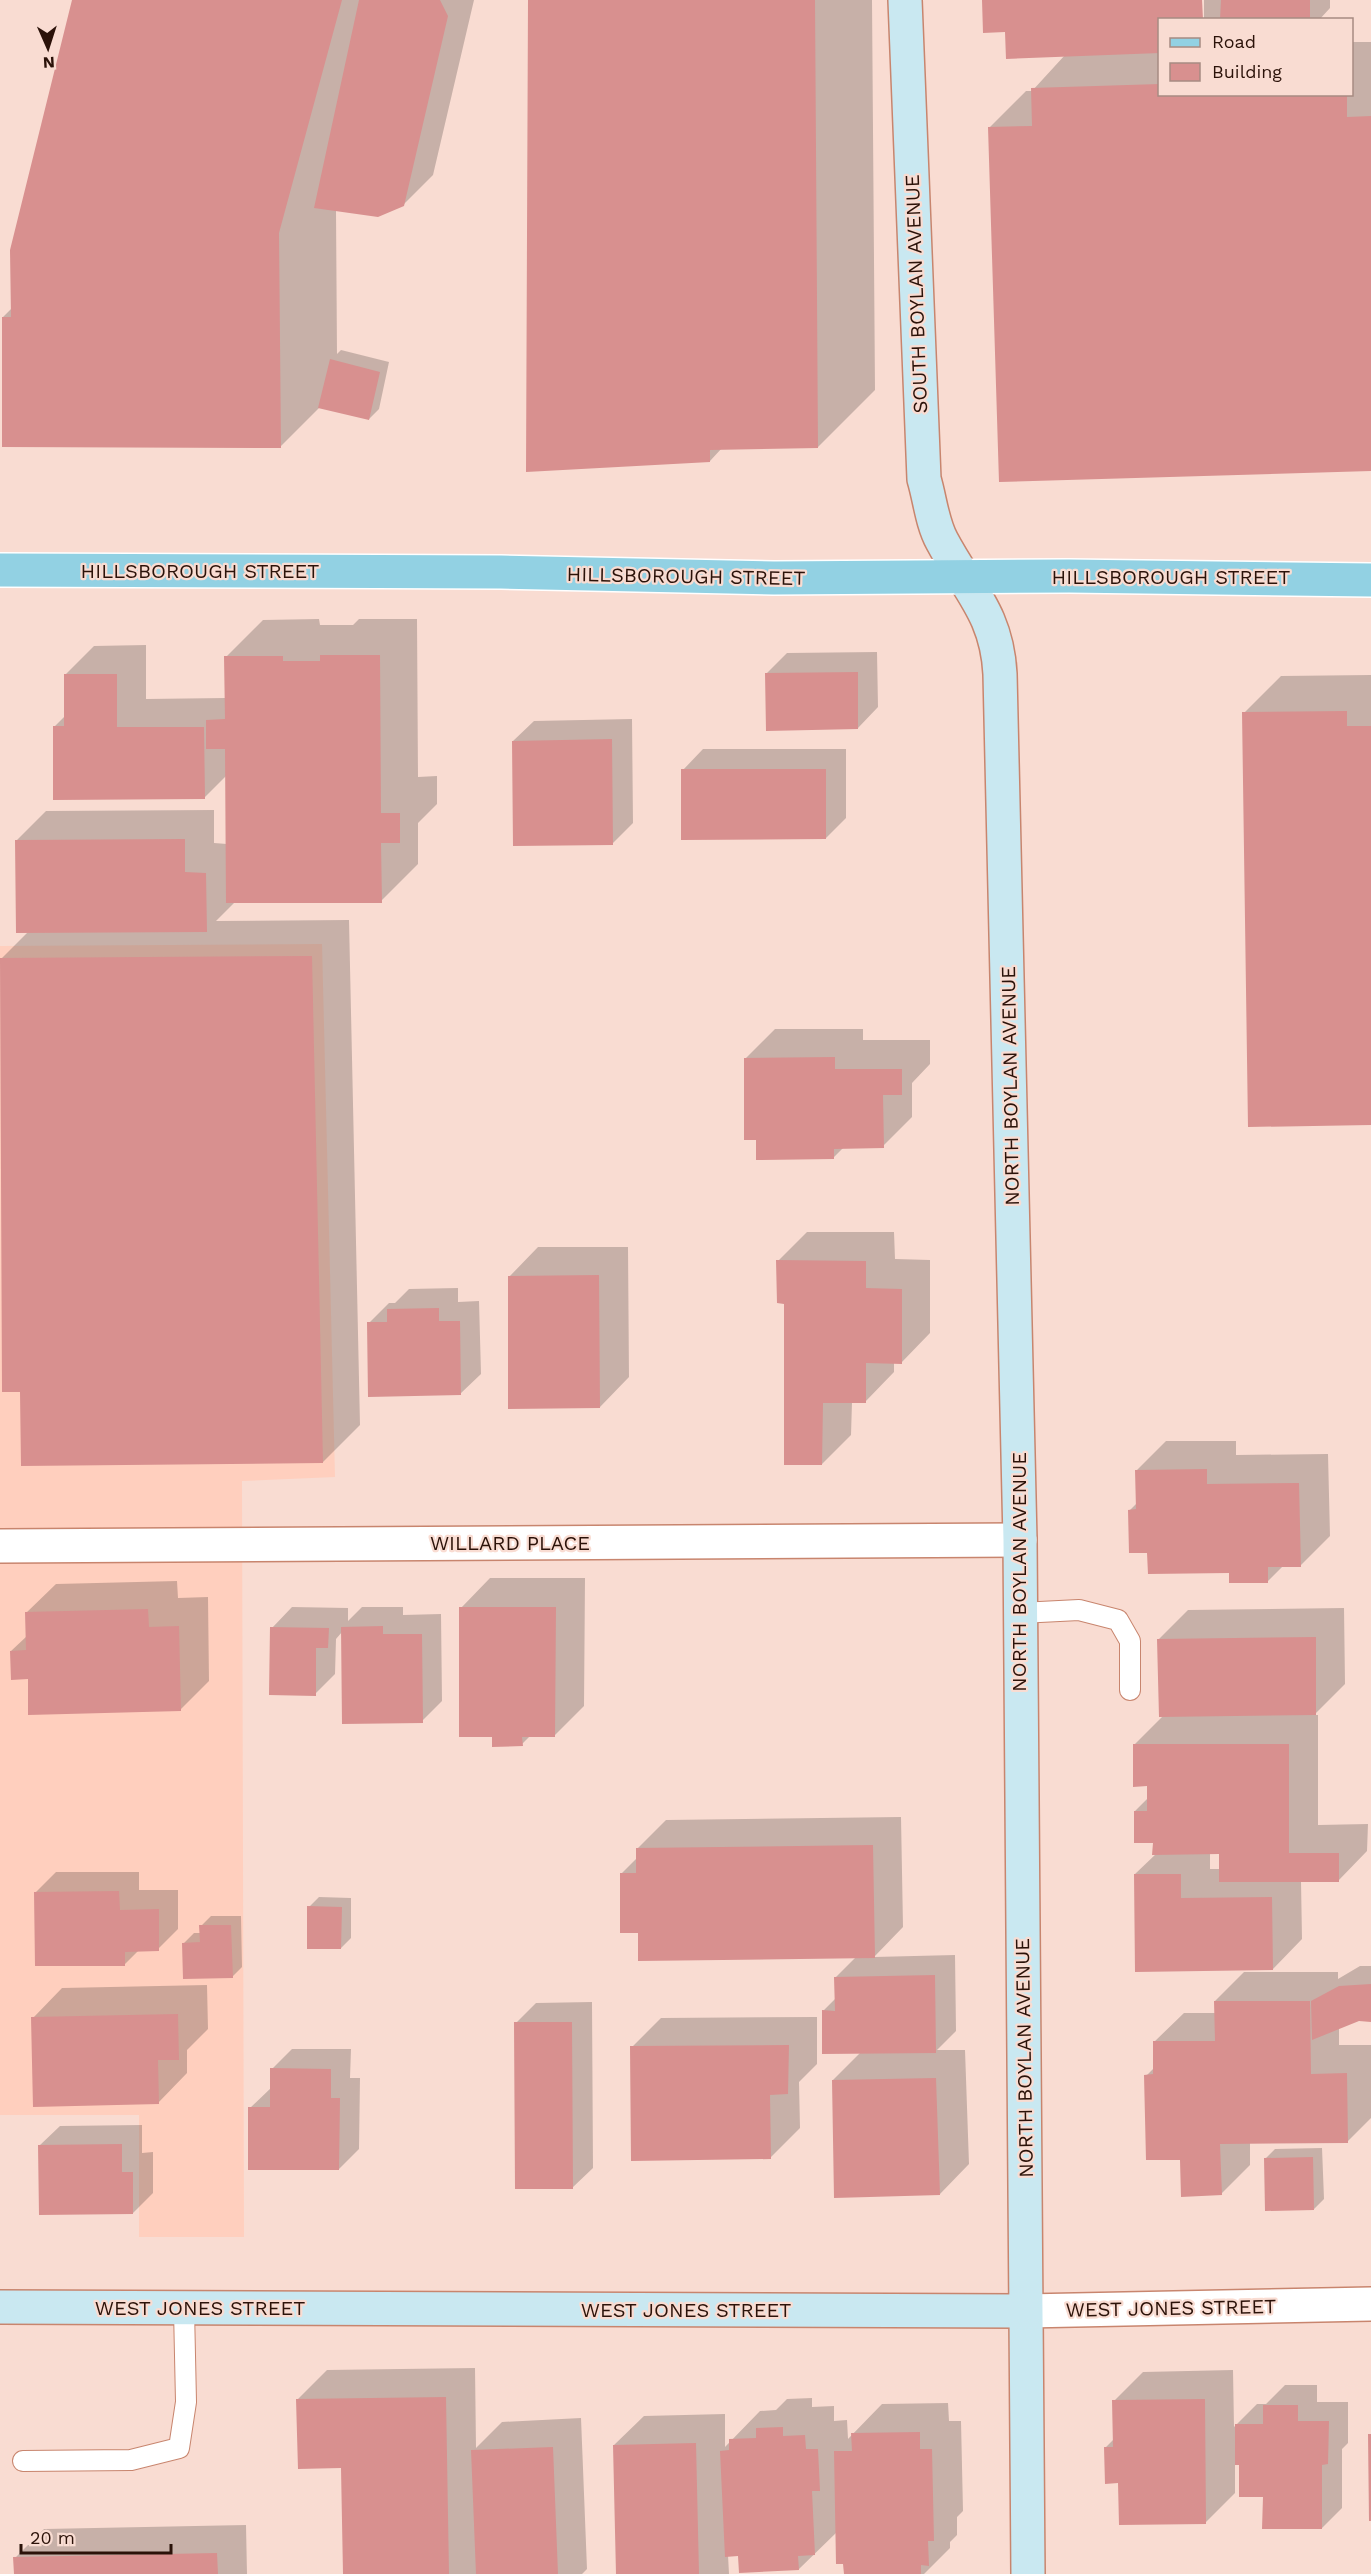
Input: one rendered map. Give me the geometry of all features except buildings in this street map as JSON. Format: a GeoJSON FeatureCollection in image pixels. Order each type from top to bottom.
{"type":"FeatureCollection","features":[{"type":"Feature","properties":{"kind":"main road","name":"HILLSBOROUGH STREET"},"geometry":{"type":"LineString","coordinates":[[0,570],[490,572],[774,578],[1258,577],[1371,580]]}},
{"type":"Feature","properties":{"kind":"street","name":"SOUTH BOYLAN AVENUE"},"geometry":{"type":"LineString","coordinates":[[905,0],[924,479],[940,539],[964,578]]}},
{"type":"Feature","properties":{"kind":"street","name":"NORTH BOYLAN AVENUE"},"geometry":{"type":"LineString","coordinates":[[964,578],[987,614],[999,649],[1020,1540],[1028,2574]]}},
{"type":"Feature","properties":{"kind":"street","name":"WILLARD PLACE"},"geometry":{"type":"LineString","coordinates":[[0,1546],[1020,1540]]}},
{"type":"Feature","properties":{"kind":"street","name":"WEST JONES STREET"},"geometry":{"type":"LineString","coordinates":[[0,2307],[1026,2311],[1371,2304]]}},
{"type":"Feature","properties":{"kind":"lane"},"geometry":{"type":"LineString","coordinates":[[1020,1613],[1080,1610],[1118,1620],[1130,1641],[1130,1690]]}},
{"type":"Feature","properties":{"kind":"lane"},"geometry":{"type":"LineString","coordinates":[[23,2461],[131,2460],[179,2448],[186,2402],[184,2309]]}},
{"type":"Feature","properties":{"kind":"shaded area"},"geometry":{"type":"Polygon","coordinates":[[[322,944],[335,1477],[242,1481],[244,2237],[139,2237],[139,2115],[0,2115],[0,946],[322,944]]]}}]}
